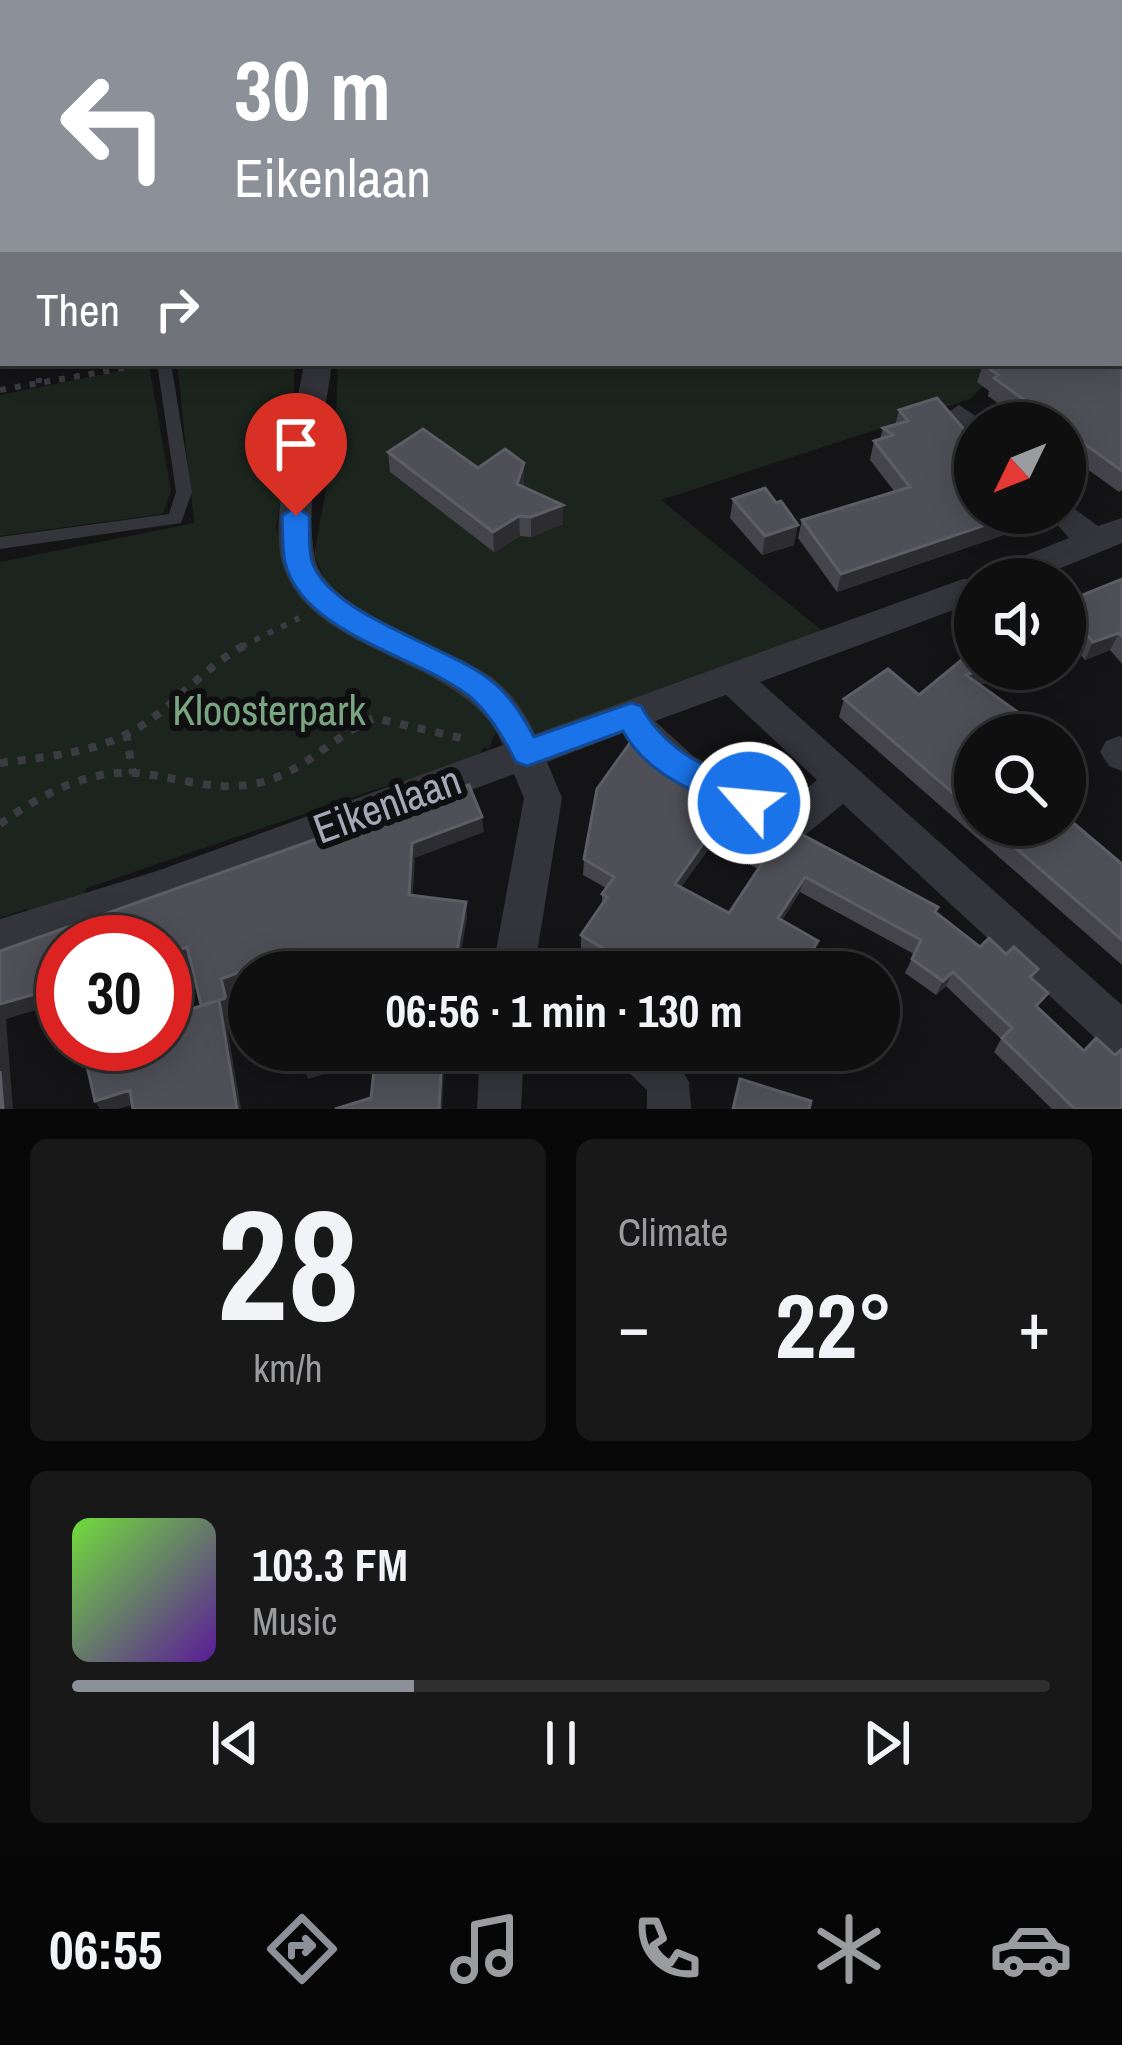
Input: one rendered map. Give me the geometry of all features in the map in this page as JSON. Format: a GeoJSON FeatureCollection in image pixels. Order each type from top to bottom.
{"type":"FeatureCollection","features":[{"type":"Feature","properties":{"kind":"street"},"geometry":{"type":"LineString","coordinates":[[318,366],[296,516],[299,563],[342,614],[478,687],[513,725],[510,759],[543,798],[517,951]]}},
{"type":"Feature","properties":{"kind":"street"},"geometry":{"type":"LineString","coordinates":[[1054,558],[1109,537]]}},
{"type":"Feature","properties":{"kind":"street","name":"Eikenlaan"},"geometry":{"type":"LineString","coordinates":[[0,938],[157,889],[954,596]]}},
{"type":"Feature","properties":{"kind":"street"},"geometry":{"type":"LineString","coordinates":[[730,678],[1119,1024]]}},
{"type":"Feature","properties":{"kind":"street"},"geometry":{"type":"LineString","coordinates":[[631,715],[644,739],[667,761],[790,824],[843,781]]}},
{"type":"Feature","properties":{"kind":"street"},"geometry":{"type":"LineString","coordinates":[[499,1109],[501,1071]]}},
{"type":"Feature","properties":{"kind":"street"},"geometry":{"type":"LineString","coordinates":[[660,1071],[672,1097],[669,1109]]}},
{"type":"Feature","properties":{"kind":"lane"},"geometry":{"type":"LineString","coordinates":[[0,543],[176,519],[184,492],[164,366]]}},
{"type":"Feature","properties":{"kind":"path"},"geometry":{"type":"LineString","coordinates":[[38,366],[38,383]]}},
{"type":"Feature","properties":{"kind":"path"},"geometry":{"type":"LineString","coordinates":[[0,390],[133,366]]}},
{"type":"Feature","properties":{"kind":"path"},"geometry":{"type":"LineString","coordinates":[[0,763],[58,756],[126,733],[214,661],[328,600]]}},
{"type":"Feature","properties":{"kind":"path"},"geometry":{"type":"LineString","coordinates":[[0,824],[66,787],[134,774],[207,790],[266,781],[316,760],[374,718],[460,734],[484,752],[510,759]]}},
{"type":"Feature","properties":{"kind":"path"},"geometry":{"type":"LineString","coordinates":[[126,733],[134,774]]}},
{"type":"Feature","properties":{"kind":"green space"},"geometry":{"type":"Polygon","coordinates":[[[149,366],[171,491],[163,514],[0,536],[0,395],[149,366]]]}},
{"type":"Feature","properties":{"kind":"green space","name":"Kloosterpark"},"geometry":{"type":"Polygon","coordinates":[[[177,366],[294,366],[294,410],[276,528],[296,579],[463,686],[496,731],[489,749],[484,747],[475,761],[377,789],[87,888],[80,901],[37,915],[26,909],[0,918],[0,562],[194,523],[177,366]]]}},
{"type":"Feature","properties":{"kind":"green space"},"geometry":{"type":"Polygon","coordinates":[[[338,366],[1003,366],[970,399],[661,500],[830,637],[542,745],[507,692],[477,668],[384,630],[326,581],[314,555],[335,441],[338,366]]]}},
{"type":"Feature","properties":{"kind":"building"},"geometry":{"type":"Polygon","coordinates":[[[986,366],[1122,366],[1122,471],[1086,445],[1086,402],[1027,402],[994,378],[998,375],[986,366]]]}},
{"type":"Feature","properties":{"kind":"building"},"geometry":{"type":"Polygon","coordinates":[[[937,398],[954,418],[954,534],[959,534],[841,574],[802,520],[910,487],[874,441],[893,435],[883,428],[908,421],[899,410],[937,398]]]}},
{"type":"Feature","properties":{"kind":"building"},"geometry":{"type":"Polygon","coordinates":[[[423,429],[478,468],[505,449],[524,463],[517,484],[563,505],[531,517],[519,516],[493,532],[388,452],[423,429]]]}},
{"type":"Feature","properties":{"kind":"building"},"geometry":{"type":"Polygon","coordinates":[[[765,488],[798,525],[765,536],[733,499],[765,488]]]}},
{"type":"Feature","properties":{"kind":"building"},"geometry":{"type":"Polygon","coordinates":[[[1122,579],[1122,636],[1093,642],[1086,634],[1086,594],[1122,579]]]}},
{"type":"Feature","properties":{"kind":"building"},"geometry":{"type":"Polygon","coordinates":[[[954,666],[954,690],[987,690],[1020,714],[954,714],[954,794],[844,699],[888,669],[919,695],[954,666]]]}},
{"type":"Feature","properties":{"kind":"building"},"geometry":{"type":"Polygon","coordinates":[[[630,743],[938,907],[935,912],[980,947],[989,938],[1006,954],[1014,947],[1038,969],[1030,977],[1048,993],[1036,1006],[1084,1051],[1096,1038],[1115,1055],[1122,1049],[1122,1109],[1075,1109],[1002,1038],[1012,1028],[953,972],[943,981],[912,959],[921,940],[805,877],[778,918],[818,941],[812,951],[607,951],[581,935],[607,897],[602,894],[614,877],[584,859],[597,789],[630,743]],[[714,828],[675,884],[729,913],[767,856],[714,828]]]}},
{"type":"Feature","properties":{"kind":"building"},"geometry":{"type":"Polygon","coordinates":[[[469,785],[482,817],[412,843],[409,895],[466,902],[457,951],[228,951],[228,976],[221,979],[226,998],[219,1000],[237,1109],[133,1109],[130,1090],[95,1101],[88,1071],[192,1071],[192,1009],[217,1001],[201,1005],[192,968],[192,915],[102,915],[469,785]]]}},
{"type":"Feature","properties":{"kind":"building"},"geometry":{"type":"Polygon","coordinates":[[[1086,834],[1122,864],[1122,940],[1013,846],[1086,846],[1086,834]]]}},
{"type":"Feature","properties":{"kind":"building"},"geometry":{"type":"Polygon","coordinates":[[[36,938],[36,994],[0,1004],[0,951],[36,938]]]}},
{"type":"Feature","properties":{"kind":"building"},"geometry":{"type":"Polygon","coordinates":[[[374,1071],[441,1071],[439,1109],[335,1109],[371,1098],[374,1071]]]}},
{"type":"Feature","properties":{"kind":"building"},"geometry":{"type":"Polygon","coordinates":[[[740,1079],[811,1101],[809,1109],[733,1109],[740,1079]]]}},
{"type":"Feature","properties":{"kind":"route"},"geometry":{"type":"LineString","coordinates":[[296,516],[299,563],[313,586],[342,614],[478,687],[513,725],[527,753],[631,715],[644,739],[667,761],[749,803]]}}]}
